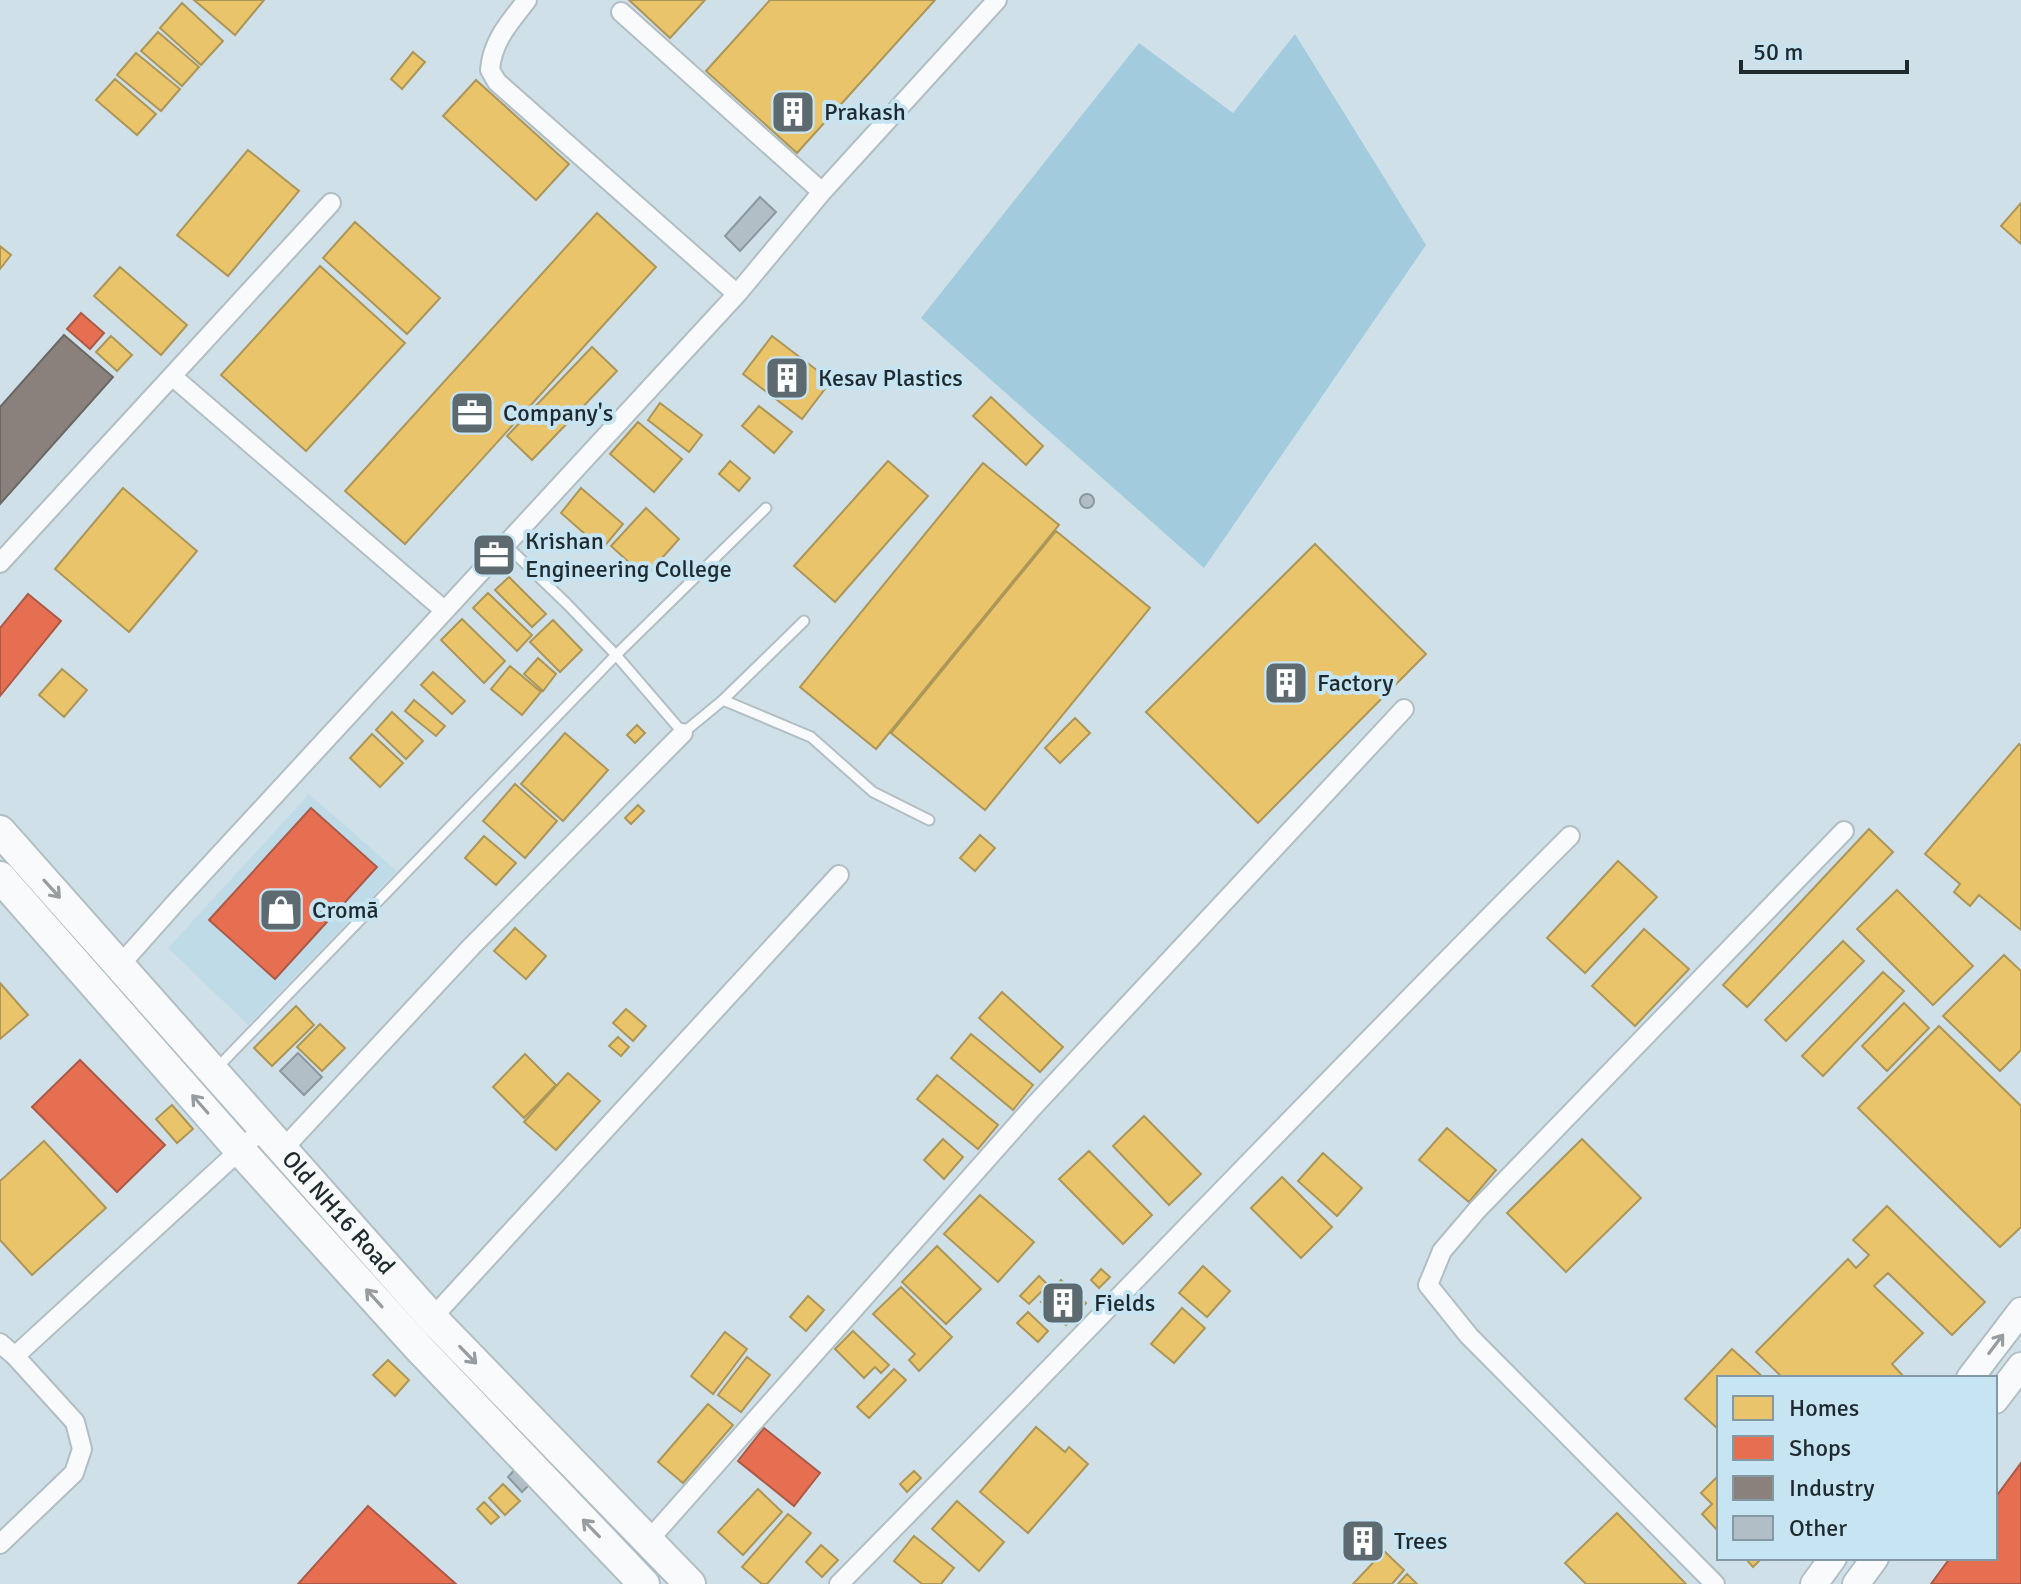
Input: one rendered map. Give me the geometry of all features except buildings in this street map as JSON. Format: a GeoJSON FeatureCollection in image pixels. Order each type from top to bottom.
{"type":"FeatureCollection","features":[{"type":"Feature","properties":{"kind":"main road","name":"Old NH16 Road"},"geometry":{"type":"LineString","coordinates":[[0,831],[432,1318],[690,1584]]}},
{"type":"Feature","properties":{"kind":"main road","name":"Old NH16 Road"},"geometry":{"type":"LineString","coordinates":[[2,883],[418,1347],[644,1584]]}},
{"type":"Feature","properties":{"kind":"main road"},"geometry":{"type":"LineString","coordinates":[[1972,1376],[2021,1311]]}},
{"type":"Feature","properties":{"kind":"main road"},"geometry":{"type":"LineString","coordinates":[[1997,1397],[2021,1366]]}},
{"type":"Feature","properties":{"kind":"main road"},"geometry":{"type":"LineString","coordinates":[[1814,1584],[1832,1560]]}},
{"type":"Feature","properties":{"kind":"main road"},"geometry":{"type":"LineString","coordinates":[[1856,1584],[1874,1560]]}},
{"type":"Feature","properties":{"kind":"street"},"geometry":{"type":"LineString","coordinates":[[527,0],[493,50],[490,70],[497,82],[737,294]]}},
{"type":"Feature","properties":{"kind":"street"},"geometry":{"type":"LineString","coordinates":[[120,965],[737,294],[822,192],[997,0]]}},
{"type":"Feature","properties":{"kind":"street"},"geometry":{"type":"LineString","coordinates":[[621,12],[822,192]]}},
{"type":"Feature","properties":{"kind":"street"},"geometry":{"type":"LineString","coordinates":[[0,563],[331,203]]}},
{"type":"Feature","properties":{"kind":"street"},"geometry":{"type":"LineString","coordinates":[[172,376],[444,610]]}},
{"type":"Feature","properties":{"kind":"street"},"geometry":{"type":"LineString","coordinates":[[648,1541],[1033,1107],[1404,709]]}},
{"type":"Feature","properties":{"kind":"street"},"geometry":{"type":"LineString","coordinates":[[15,1356],[239,1149],[274,1138],[472,946],[683,733]]}},
{"type":"Feature","properties":{"kind":"street"},"geometry":{"type":"LineString","coordinates":[[1715,1584],[1469,1336],[1428,1285],[1442,1251],[1477,1210],[1844,831]]}},
{"type":"Feature","properties":{"kind":"street"},"geometry":{"type":"LineString","coordinates":[[839,1584],[1407,999],[1570,836]]}},
{"type":"Feature","properties":{"kind":"street"},"geometry":{"type":"LineString","coordinates":[[432,1318],[839,875]]}},
{"type":"Feature","properties":{"kind":"street"},"geometry":{"type":"LineString","coordinates":[[0,1343],[75,1422],[82,1449],[74,1473],[0,1544]]}},
{"type":"Feature","properties":{"kind":"lane"},"geometry":{"type":"LineString","coordinates":[[214,1071],[616,655],[766,508]]}},
{"type":"Feature","properties":{"kind":"lane"},"geometry":{"type":"LineString","coordinates":[[505,544],[616,655],[683,733],[723,700],[804,621]]}},
{"type":"Feature","properties":{"kind":"lane"},"geometry":{"type":"LineString","coordinates":[[723,700],[811,737],[873,792],[929,820]]}},
{"type":"Feature","properties":{"kind":"shaded area"},"geometry":{"type":"Polygon","coordinates":[[[1295,34],[1426,245],[1204,568],[921,318],[1139,43],[1233,113],[1295,34]]]}},
{"type":"Feature","properties":{"kind":"shaded area","name":"Cromā"},"geometry":{"type":"Polygon","coordinates":[[[309,794],[397,871],[248,1025],[168,948],[309,794]]]}},
{"type":"Feature","properties":{"kind":"place","name":"Prakash"},"geometry":{"type":"Point","coordinates":[793,112]}},
{"type":"Feature","properties":{"kind":"place","name":"Kesav Plastics"},"geometry":{"type":"Point","coordinates":[787,378]}},
{"type":"Feature","properties":{"kind":"place","name":"Company's"},"geometry":{"type":"Point","coordinates":[472,413]}},
{"type":"Feature","properties":{"kind":"place","name":"Krishan Engineering College"},"geometry":{"type":"Point","coordinates":[494,555]}},
{"type":"Feature","properties":{"kind":"place","name":"Factory"},"geometry":{"type":"Point","coordinates":[1286,683]}},
{"type":"Feature","properties":{"kind":"place","name":"Cromā"},"geometry":{"type":"Point","coordinates":[281,910]}},
{"type":"Feature","properties":{"kind":"place","name":"Fields"},"geometry":{"type":"Point","coordinates":[1063,1303]}},
{"type":"Feature","properties":{"kind":"place","name":"Trees"},"geometry":{"type":"Point","coordinates":[1363,1541]}}]}
